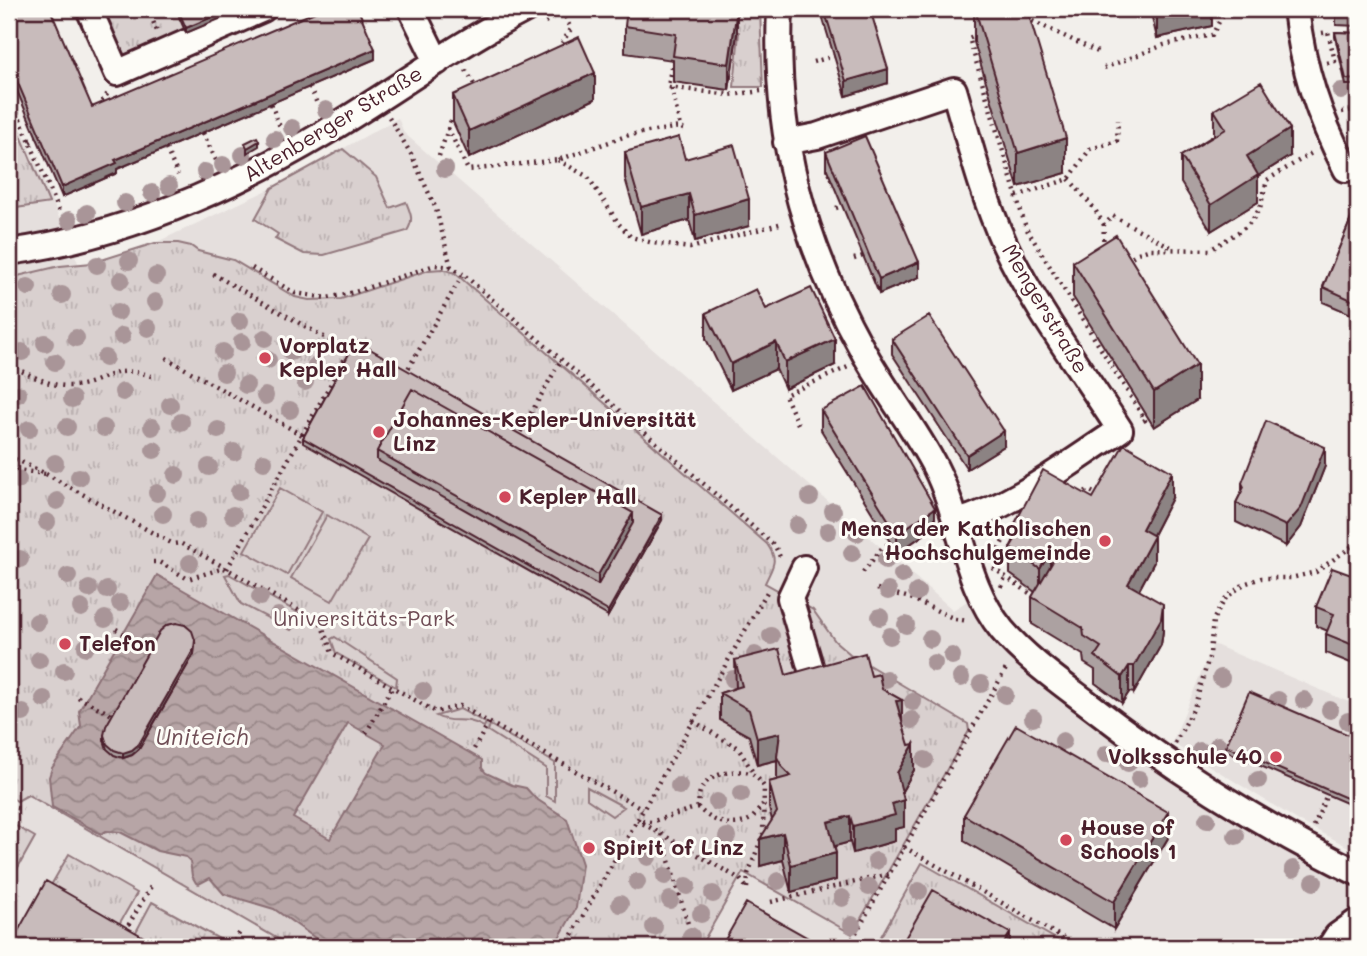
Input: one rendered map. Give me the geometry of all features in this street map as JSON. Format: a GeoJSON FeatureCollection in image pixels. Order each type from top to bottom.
{"type":"FeatureCollection","features":[{"type":"Feature","properties":{"kind":"street"},"geometry":{"type":"LineString","coordinates":[[89,9],[117,73],[263,9]]}},
{"type":"Feature","properties":{"kind":"street"},"geometry":{"type":"LineString","coordinates":[[411,9],[437,62]]}},
{"type":"Feature","properties":{"kind":"street","name":"Altenberger Straße"},"geometry":{"type":"LineString","coordinates":[[9,252],[87,236],[183,204],[247,176],[325,133],[526,9]]}},
{"type":"Feature","properties":{"kind":"street"},"geometry":{"type":"LineString","coordinates":[[780,9],[780,100],[786,142],[812,242],[833,293],[863,351],[934,466],[957,522],[973,579],[983,602],[1001,629],[1021,649],[1110,720],[1175,767],[1272,827],[1358,873]]}},
{"type":"Feature","properties":{"kind":"street"},"geometry":{"type":"LineString","coordinates":[[1296,9],[1306,72],[1322,121],[1346,169]]}},
{"type":"Feature","properties":{"kind":"street","name":"Mengerstraße"},"geometry":{"type":"LineString","coordinates":[[786,142],[817,136],[954,90],[983,189],[1004,242],[1027,286],[1121,430],[1007,502],[957,522]]}},
{"type":"Feature","properties":{"kind":"street"},"geometry":{"type":"LineString","coordinates":[[793,567],[790,598],[816,686]]}},
{"type":"Feature","properties":{"kind":"street"},"geometry":{"type":"LineString","coordinates":[[1330,947],[1337,936],[1358,921]]}},
{"type":"Feature","properties":{"kind":"path"},"geometry":{"type":"LineString","coordinates":[[1104,68],[1164,45],[1212,35],[1226,9]]}},
{"type":"Feature","properties":{"kind":"path"},"geometry":{"type":"LineString","coordinates":[[554,55],[571,29],[563,12]]}},
{"type":"Feature","properties":{"kind":"path"},"geometry":{"type":"LineString","coordinates":[[1017,13],[1100,53]]}},
{"type":"Feature","properties":{"kind":"path"},"geometry":{"type":"LineString","coordinates":[[981,32],[969,38],[1027,228],[1145,420]]}},
{"type":"Feature","properties":{"kind":"path"},"geometry":{"type":"LineString","coordinates":[[1321,33],[1328,32],[1335,61],[1321,65]]}},
{"type":"Feature","properties":{"kind":"path"},"geometry":{"type":"LineString","coordinates":[[813,62],[834,56]]}},
{"type":"Feature","properties":{"kind":"path"},"geometry":{"type":"LineString","coordinates":[[671,67],[668,87],[672,88],[730,95],[766,90]]}},
{"type":"Feature","properties":{"kind":"path"},"geometry":{"type":"LineString","coordinates":[[466,70],[479,95]]}},
{"type":"Feature","properties":{"kind":"path"},"geometry":{"type":"LineString","coordinates":[[310,87],[318,106]]}},
{"type":"Feature","properties":{"kind":"path"},"geometry":{"type":"LineString","coordinates":[[672,88],[680,127]]}},
{"type":"Feature","properties":{"kind":"path"},"geometry":{"type":"LineString","coordinates":[[9,93],[60,213]]}},
{"type":"Feature","properties":{"kind":"path"},"geometry":{"type":"LineString","coordinates":[[92,117],[108,93]]}},
{"type":"Feature","properties":{"kind":"path"},"geometry":{"type":"LineString","coordinates":[[271,104],[280,127]]}},
{"type":"Feature","properties":{"kind":"path"},"geometry":{"type":"LineString","coordinates":[[439,156],[451,120],[461,112]]}},
{"type":"Feature","properties":{"kind":"path"},"geometry":{"type":"LineString","coordinates":[[389,117],[411,154],[436,209],[451,267]]}},
{"type":"Feature","properties":{"kind":"path"},"geometry":{"type":"LineString","coordinates":[[1017,196],[1069,179],[1090,149],[1117,141],[1118,120]]}},
{"type":"Feature","properties":{"kind":"path"},"geometry":{"type":"LineString","coordinates":[[449,128],[468,170],[558,160],[629,135],[680,127],[686,131]]}},
{"type":"Feature","properties":{"kind":"path"},"geometry":{"type":"LineString","coordinates":[[203,133],[216,160]]}},
{"type":"Feature","properties":{"kind":"path"},"geometry":{"type":"LineString","coordinates":[[30,142],[37,138]]}},
{"type":"Feature","properties":{"kind":"path"},"geometry":{"type":"LineString","coordinates":[[166,149],[178,175]]}},
{"type":"Feature","properties":{"kind":"path"},"geometry":{"type":"LineString","coordinates":[[1119,264],[1152,249],[1210,250],[1243,229],[1259,208],[1267,180],[1316,151]]}},
{"type":"Feature","properties":{"kind":"path"},"geometry":{"type":"LineString","coordinates":[[558,160],[588,177],[619,224],[631,237],[653,243],[690,248],[792,221]]}},
{"type":"Feature","properties":{"kind":"path"},"geometry":{"type":"LineString","coordinates":[[1069,179],[1094,208],[1104,225],[1102,250]]}},
{"type":"Feature","properties":{"kind":"path"},"geometry":{"type":"LineString","coordinates":[[1104,225],[1113,216],[1176,250]]}},
{"type":"Feature","properties":{"kind":"path"},"geometry":{"type":"LineString","coordinates":[[854,259],[863,256]]}},
{"type":"Feature","properties":{"kind":"path"},"geometry":{"type":"LineString","coordinates":[[252,268],[295,293],[327,298],[355,292],[435,265],[451,267],[463,274],[775,546],[793,567]]}},
{"type":"Feature","properties":{"kind":"path"},"geometry":{"type":"LineString","coordinates":[[213,274],[359,357]]}},
{"type":"Feature","properties":{"kind":"path"},"geometry":{"type":"LineString","coordinates":[[401,381],[463,274]]}},
{"type":"Feature","properties":{"kind":"path"},"geometry":{"type":"LineString","coordinates":[[153,562],[159,562],[188,579],[226,568],[349,351]]}},
{"type":"Feature","properties":{"kind":"path"},"geometry":{"type":"LineString","coordinates":[[166,358],[313,441]]}},
{"type":"Feature","properties":{"kind":"path"},"geometry":{"type":"LineString","coordinates":[[513,444],[561,360]]}},
{"type":"Feature","properties":{"kind":"path"},"geometry":{"type":"LineString","coordinates":[[798,424],[785,395],[854,364]]}},
{"type":"Feature","properties":{"kind":"path"},"geometry":{"type":"LineString","coordinates":[[9,366],[32,377],[65,386],[81,385],[128,370],[141,371],[156,378]]}},
{"type":"Feature","properties":{"kind":"path"},"geometry":{"type":"LineString","coordinates":[[313,413],[325,419]]}},
{"type":"Feature","properties":{"kind":"path"},"geometry":{"type":"LineString","coordinates":[[9,456],[173,544],[180,543],[321,623],[332,653],[392,688],[436,712],[460,706],[643,809]]}},
{"type":"Feature","properties":{"kind":"path"},"geometry":{"type":"LineString","coordinates":[[9,469],[46,474]]}},
{"type":"Feature","properties":{"kind":"path"},"geometry":{"type":"LineString","coordinates":[[1078,496],[1088,489],[1101,497],[1092,501]]}},
{"type":"Feature","properties":{"kind":"path"},"geometry":{"type":"LineString","coordinates":[[988,574],[989,566],[1016,517]]}},
{"type":"Feature","properties":{"kind":"path"},"geometry":{"type":"LineString","coordinates":[[863,572],[882,548],[901,536]]}},
{"type":"Feature","properties":{"kind":"path"},"geometry":{"type":"LineString","coordinates":[[1166,744],[1172,748],[1194,708],[1210,653],[1213,620],[1226,598],[1244,584],[1261,578],[1291,578],[1316,572],[1358,542]]}},
{"type":"Feature","properties":{"kind":"path"},"geometry":{"type":"LineString","coordinates":[[1000,571],[1044,603]]}},
{"type":"Feature","properties":{"kind":"path"},"geometry":{"type":"LineString","coordinates":[[565,947],[770,587]]}},
{"type":"Feature","properties":{"kind":"path"},"geometry":{"type":"LineString","coordinates":[[877,589],[924,603],[962,621],[976,620]]}},
{"type":"Feature","properties":{"kind":"path"},"geometry":{"type":"LineString","coordinates":[[116,629],[151,649]]}},
{"type":"Feature","properties":{"kind":"path"},"geometry":{"type":"LineString","coordinates":[[849,945],[1008,666],[1021,649]]}},
{"type":"Feature","properties":{"kind":"path"},"geometry":{"type":"LineString","coordinates":[[366,733],[392,688]]}},
{"type":"Feature","properties":{"kind":"path"},"geometry":{"type":"LineString","coordinates":[[78,697],[114,716]]}},
{"type":"Feature","properties":{"kind":"path"},"geometry":{"type":"LineString","coordinates":[[637,820],[740,879],[747,888],[748,874],[762,834],[764,787],[738,748],[693,721]]}},
{"type":"Feature","properties":{"kind":"path"},"geometry":{"type":"LineString","coordinates":[[474,749],[489,722]]}},
{"type":"Feature","properties":{"kind":"path"},"geometry":{"type":"LineString","coordinates":[[755,775],[740,771],[714,776],[704,784],[699,794],[698,807],[705,816],[730,824],[751,819],[763,804]]}},
{"type":"Feature","properties":{"kind":"path"},"geometry":{"type":"LineString","coordinates":[[764,787],[777,784]]}},
{"type":"Feature","properties":{"kind":"path"},"geometry":{"type":"LineString","coordinates":[[1311,833],[1327,794]]}},
{"type":"Feature","properties":{"kind":"path"},"geometry":{"type":"LineString","coordinates":[[9,807],[23,809]]}},
{"type":"Feature","properties":{"kind":"path"},"geometry":{"type":"LineString","coordinates":[[637,820],[651,822],[698,807]]}},
{"type":"Feature","properties":{"kind":"path"},"geometry":{"type":"LineString","coordinates":[[660,834],[695,947]]}},
{"type":"Feature","properties":{"kind":"path"},"geometry":{"type":"LineString","coordinates":[[904,847],[1079,947]]}},
{"type":"Feature","properties":{"kind":"path"},"geometry":{"type":"LineString","coordinates":[[771,902],[889,874]]}},
{"type":"Feature","properties":{"kind":"path"},"geometry":{"type":"LineString","coordinates":[[123,934],[153,883]]}},
{"type":"Feature","properties":{"kind":"path"},"geometry":{"type":"LineString","coordinates":[[9,911],[20,893]]}},
{"type":"Feature","properties":{"kind":"path"},"geometry":{"type":"LineString","coordinates":[[231,947],[240,932]]}},
{"type":"Feature","properties":{"kind":"path"},"geometry":{"type":"LineString","coordinates":[[1063,947],[1067,940]]}},
{"type":"Feature","properties":{"kind":"shaded area","name":"Universitäts-Park"},"geometry":{"type":"Polygon","coordinates":[[[9,99],[79,265],[155,243],[272,188],[398,118],[404,133],[953,610],[969,600],[993,636],[1055,694],[1169,778],[1235,820],[1358,885],[1358,947],[9,947],[9,99]]]}},
{"type":"Feature","properties":{"kind":"shaded area","name":"Volksschule 40"},"geometry":{"type":"Polygon","coordinates":[[[1213,644],[1358,706],[1358,852],[1299,821],[1172,743],[1213,644]]]}},
{"type":"Feature","properties":{"kind":"green space"},"geometry":{"type":"Polygon","coordinates":[[[97,9],[243,9],[130,57],[117,50],[97,9]]]}},
{"type":"Feature","properties":{"kind":"green space"},"geometry":{"type":"Polygon","coordinates":[[[691,9],[760,9],[763,87],[734,87],[739,32],[689,24],[691,9]]]}},
{"type":"Feature","properties":{"kind":"green space"},"geometry":{"type":"Polygon","coordinates":[[[9,107],[49,203],[50,203],[9,209],[9,107]]]}},
{"type":"Feature","properties":{"kind":"green space"},"geometry":{"type":"Polygon","coordinates":[[[343,149],[376,177],[390,208],[406,202],[411,217],[407,231],[324,255],[304,254],[275,239],[278,234],[255,219],[272,188],[343,149]]]}},
{"type":"Feature","properties":{"kind":"green space","name":"Universitäts-Park"},"geometry":{"type":"Polygon","coordinates":[[[155,243],[178,243],[233,260],[295,297],[309,300],[341,299],[429,270],[442,269],[455,273],[767,544],[774,559],[765,583],[813,610],[835,641],[850,654],[968,724],[969,731],[852,934],[743,872],[700,947],[292,947],[28,795],[17,801],[9,796],[9,278],[60,266],[92,263],[155,243]]]}},
{"type":"Feature","properties":{"kind":"green space"},"geometry":{"type":"Polygon","coordinates":[[[280,488],[322,512],[287,575],[244,551],[280,488]]]}},
{"type":"Feature","properties":{"kind":"green space"},"geometry":{"type":"Polygon","coordinates":[[[327,515],[368,539],[332,601],[291,578],[327,515]]]}},
{"type":"Feature","properties":{"kind":"green space"},"geometry":{"type":"Polygon","coordinates":[[[229,574],[304,616],[291,630],[241,604],[225,575],[229,574]]]}},
{"type":"Feature","properties":{"kind":"green space"},"geometry":{"type":"Polygon","coordinates":[[[335,637],[397,678],[396,687],[336,653],[331,639],[335,637]]]}},
{"type":"Feature","properties":{"kind":"green space"},"geometry":{"type":"Polygon","coordinates":[[[460,709],[486,723],[484,727],[471,721],[448,720],[436,716],[460,709]]]}},
{"type":"Feature","properties":{"kind":"green space"},"geometry":{"type":"Polygon","coordinates":[[[490,725],[555,763],[555,801],[546,796],[546,768],[488,731],[490,725]]]}},
{"type":"Feature","properties":{"kind":"green space"},"geometry":{"type":"Polygon","coordinates":[[[587,787],[624,807],[612,816],[587,799],[587,787]]]}},
{"type":"Feature","properties":{"kind":"green space"},"geometry":{"type":"Polygon","coordinates":[[[9,822],[35,837],[12,878],[9,876],[9,822]]]}},
{"type":"Feature","properties":{"kind":"green space"},"geometry":{"type":"Polygon","coordinates":[[[69,854],[137,893],[114,933],[46,894],[69,854]]]}},
{"type":"Feature","properties":{"kind":"green space"},"geometry":{"type":"Polygon","coordinates":[[[922,863],[1070,947],[875,947],[922,863]]]}},
{"type":"Feature","properties":{"kind":"green space"},"geometry":{"type":"Polygon","coordinates":[[[152,902],[221,940],[217,947],[138,947],[130,943],[152,902]]]}},
{"type":"Feature","properties":{"kind":"water","name":"Uniteich"},"geometry":{"type":"Polygon","coordinates":[[[157,575],[482,760],[482,768],[486,773],[512,785],[526,788],[535,798],[567,819],[582,864],[576,908],[554,947],[328,947],[274,909],[224,894],[210,878],[196,883],[190,861],[186,857],[157,851],[120,832],[106,831],[101,834],[52,807],[49,777],[52,768],[81,726],[79,711],[157,575]],[[348,723],[293,818],[330,839],[385,744],[348,723]]]}},
{"type":"Feature","properties":{"kind":"building"},"geometry":{"type":"Polygon","coordinates":[[[9,9],[50,9],[92,107],[322,9],[358,9],[375,49],[115,160],[117,163],[62,187],[9,62],[9,9]]]}},
{"type":"Feature","properties":{"kind":"building"},"geometry":{"type":"Polygon","coordinates":[[[187,9],[231,9],[186,28],[179,12],[187,9]]]}},
{"type":"Feature","properties":{"kind":"building"},"geometry":{"type":"Polygon","coordinates":[[[627,9],[737,9],[729,64],[673,56],[676,34],[625,26],[627,9]]]}},
{"type":"Feature","properties":{"kind":"building"},"geometry":{"type":"Polygon","coordinates":[[[824,9],[870,9],[888,69],[846,81],[824,9]]]}},
{"type":"Feature","properties":{"kind":"building"},"geometry":{"type":"Polygon","coordinates":[[[975,9],[1027,9],[1066,138],[1018,153],[975,9]]]}},
{"type":"Feature","properties":{"kind":"building"},"geometry":{"type":"Polygon","coordinates":[[[1358,9],[1358,11],[1336,11],[1358,9]]]}},
{"type":"Feature","properties":{"kind":"building"},"geometry":{"type":"Polygon","coordinates":[[[1335,32],[1358,33],[1358,80],[1346,79],[1335,32]]]}},
{"type":"Feature","properties":{"kind":"building"},"geometry":{"type":"Polygon","coordinates":[[[579,37],[595,73],[469,131],[453,95],[579,37]]]}},
{"type":"Feature","properties":{"kind":"building"},"geometry":{"type":"Polygon","coordinates":[[[1261,82],[1290,129],[1247,156],[1258,175],[1211,205],[1181,156],[1226,129],[1214,110],[1261,82]]]}},
{"type":"Feature","properties":{"kind":"building"},"geometry":{"type":"Polygon","coordinates":[[[865,136],[919,262],[879,279],[826,152],[865,136]]]}},
{"type":"Feature","properties":{"kind":"building"},"geometry":{"type":"Polygon","coordinates":[[[257,137],[259,141],[247,148],[245,143],[257,137]]]}},
{"type":"Feature","properties":{"kind":"building"},"geometry":{"type":"Polygon","coordinates":[[[679,137],[685,159],[734,145],[749,199],[695,215],[689,194],[641,207],[625,152],[679,137]]]}},
{"type":"Feature","properties":{"kind":"building"},"geometry":{"type":"Polygon","coordinates":[[[1358,202],[1358,303],[1323,287],[1358,202]]]}},
{"type":"Feature","properties":{"kind":"building"},"geometry":{"type":"Polygon","coordinates":[[[1116,235],[1197,365],[1154,392],[1073,262],[1116,235]]]}},
{"type":"Feature","properties":{"kind":"building"},"geometry":{"type":"Polygon","coordinates":[[[811,288],[835,339],[785,362],[776,342],[731,364],[706,313],[756,289],[766,309],[811,288]]]}},
{"type":"Feature","properties":{"kind":"building"},"geometry":{"type":"Polygon","coordinates":[[[929,316],[1004,431],[967,455],[892,339],[929,316]]]}},
{"type":"Feature","properties":{"kind":"building"},"geometry":{"type":"Polygon","coordinates":[[[356,341],[662,515],[608,611],[303,438],[356,341]],[[412,389],[377,451],[377,460],[598,585],[633,523],[633,513],[412,389]]]}},
{"type":"Feature","properties":{"kind":"building"},"geometry":{"type":"Polygon","coordinates":[[[1358,384],[1358,411],[1353,396],[1358,384]]]}},
{"type":"Feature","properties":{"kind":"building"},"geometry":{"type":"Polygon","coordinates":[[[865,386],[935,508],[897,534],[821,410],[865,386]]]}},
{"type":"Feature","properties":{"kind":"building","name":"Kepler Hall"},"geometry":{"type":"Polygon","coordinates":[[[412,389],[633,513],[598,575],[377,451],[412,389]]]}},
{"type":"Feature","properties":{"kind":"building"},"geometry":{"type":"Polygon","coordinates":[[[1266,421],[1325,447],[1301,508],[1286,526],[1236,503],[1266,421]]]}},
{"type":"Feature","properties":{"kind":"building"},"geometry":{"type":"Polygon","coordinates":[[[1124,444],[1172,472],[1142,529],[1154,536],[1128,584],[1163,604],[1161,619],[1134,666],[1129,666],[1122,677],[1095,656],[1101,647],[1084,636],[1083,628],[1032,597],[1056,556],[1050,552],[1040,569],[1010,548],[1019,533],[1013,527],[1043,470],[1093,498],[1124,444]]]}},
{"type":"Feature","properties":{"kind":"building"},"geometry":{"type":"Polygon","coordinates":[[[1332,568],[1354,576],[1358,568],[1358,647],[1326,634],[1334,614],[1316,607],[1332,568]]]}},
{"type":"Feature","properties":{"kind":"building"},"geometry":{"type":"Polygon","coordinates":[[[167,625],[185,625],[192,631],[194,649],[139,744],[123,753],[114,750],[107,744],[104,735],[106,726],[160,631],[167,625]]]}},
{"type":"Feature","properties":{"kind":"building"},"geometry":{"type":"Polygon","coordinates":[[[779,649],[786,675],[865,653],[871,676],[879,674],[882,689],[902,700],[896,701],[909,745],[914,744],[897,773],[904,800],[892,804],[895,815],[853,826],[850,816],[828,822],[836,853],[791,865],[783,833],[760,839],[777,812],[769,782],[791,776],[777,757],[780,733],[757,738],[749,710],[720,693],[742,686],[735,660],[779,649]]]}},
{"type":"Feature","properties":{"kind":"building"},"geometry":{"type":"Polygon","coordinates":[[[1249,692],[1358,739],[1358,803],[1226,746],[1249,692]]]}},
{"type":"Feature","properties":{"kind":"building","name":"House of Schools 1"},"geometry":{"type":"Polygon","coordinates":[[[1016,725],[1168,812],[1114,902],[964,815],[1016,725]]]}},
{"type":"Feature","properties":{"kind":"building"},"geometry":{"type":"Polygon","coordinates":[[[46,881],[161,947],[26,947],[13,940],[46,881]]]}},
{"type":"Feature","properties":{"kind":"building"},"geometry":{"type":"Polygon","coordinates":[[[933,890],[1010,933],[1002,947],[900,947],[933,890]]]}},
{"type":"Feature","properties":{"kind":"building"},"geometry":{"type":"Polygon","coordinates":[[[746,903],[824,947],[721,947],[746,903]]]}},
{"type":"Feature","properties":{"kind":"place","name":"Vorplatz Kepler Hall"},"geometry":{"type":"Point","coordinates":[265,358]}},
{"type":"Feature","properties":{"kind":"place","name":"Johannes-Kepler-Universität Linz"},"geometry":{"type":"Point","coordinates":[379,432]}},
{"type":"Feature","properties":{"kind":"place","name":"Kepler Hall"},"geometry":{"type":"Point","coordinates":[505,497]}},
{"type":"Feature","properties":{"kind":"place","name":"Mensa der Katholischen Hochschulgemeinde"},"geometry":{"type":"Point","coordinates":[1105,541]}},
{"type":"Feature","properties":{"kind":"place","name":"Telefon"},"geometry":{"type":"Point","coordinates":[65,644]}},
{"type":"Feature","properties":{"kind":"place","name":"Volksschule 40"},"geometry":{"type":"Point","coordinates":[1276,757]}},
{"type":"Feature","properties":{"kind":"place","name":"House of Schools 1"},"geometry":{"type":"Point","coordinates":[1066,840]}},
{"type":"Feature","properties":{"kind":"place","name":"Spirit of Linz"},"geometry":{"type":"Point","coordinates":[589,848]}}]}
